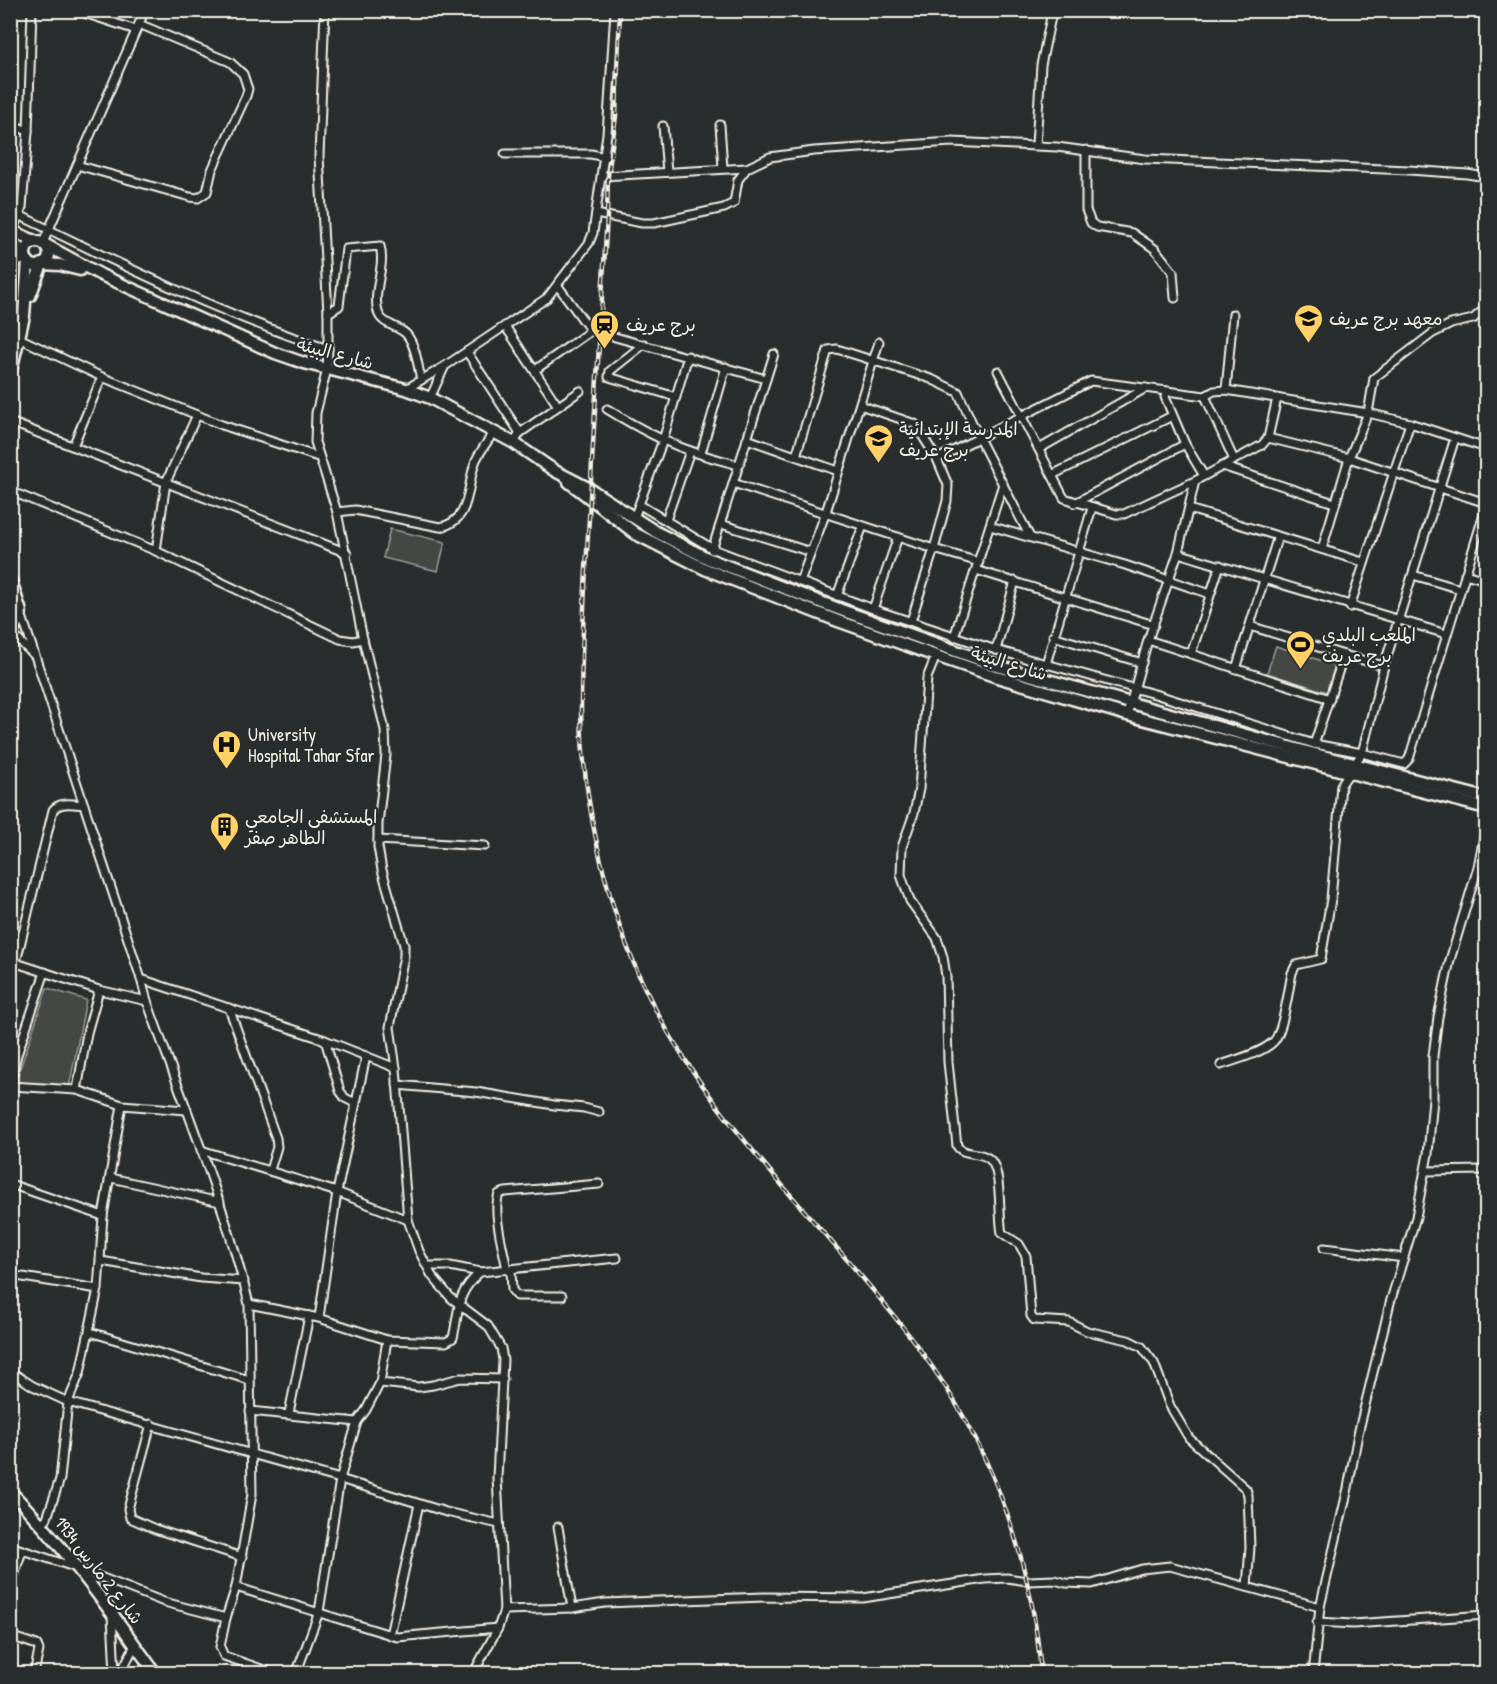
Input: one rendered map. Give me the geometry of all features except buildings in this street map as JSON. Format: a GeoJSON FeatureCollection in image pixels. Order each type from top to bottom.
{"type":"FeatureCollection","features":[{"type":"Feature","properties":{"kind":"main road","name":"شارع البيئة"},"geometry":{"type":"LineString","coordinates":[[11,233],[42,243],[101,275],[275,353],[406,389],[430,398],[514,443],[555,471],[636,534],[1000,667],[1486,808]]}},
{"type":"Feature","properties":{"kind":"main road"},"geometry":{"type":"LineString","coordinates":[[11,233],[26,258],[35,265],[42,264]]}},
{"type":"Feature","properties":{"kind":"main road"},"geometry":{"type":"LineString","coordinates":[[10,375],[24,316],[42,264],[49,256],[42,243],[30,244],[26,258],[24,316]]}},
{"type":"Feature","properties":{"kind":"main road","name":"شارع البيئة"},"geometry":{"type":"LineString","coordinates":[[42,264],[60,265],[101,275]]}},
{"type":"Feature","properties":{"kind":"main road","name":"شارع البيئة"},"geometry":{"type":"LineString","coordinates":[[555,471],[590,489],[656,532],[709,559],[838,621],[936,656],[997,677],[1127,715],[1352,769],[1486,798]]}},
{"type":"Feature","properties":{"kind":"main road"},"geometry":{"type":"LineString","coordinates":[[10,577],[17,605],[12,631]]}},
{"type":"Feature","properties":{"kind":"main road","name":"شارع 2 مارس 1934"},"geometry":{"type":"LineString","coordinates":[[10,1491],[80,1569],[156,1674]]}},
{"type":"Feature","properties":{"kind":"street"},"geometry":{"type":"LineString","coordinates":[[11,233],[20,215],[28,131],[32,10]]}},
{"type":"Feature","properties":{"kind":"street"},"geometry":{"type":"LineString","coordinates":[[75,10],[138,27],[230,62],[243,74],[248,89],[212,170],[207,192],[198,198],[77,165]]}},
{"type":"Feature","properties":{"kind":"street"},"geometry":{"type":"LineString","coordinates":[[42,243],[145,10]]}},
{"type":"Feature","properties":{"kind":"street"},"geometry":{"type":"LineString","coordinates":[[325,10],[319,156],[328,349],[327,369],[315,422],[315,442],[347,553],[386,742],[378,840],[382,870],[404,945],[404,957],[390,1027],[396,1068],[408,1220],[427,1266],[443,1290],[458,1304],[482,1320],[496,1336],[501,1348],[502,1379],[497,1478],[504,1610],[498,1628],[473,1674]]}},
{"type":"Feature","properties":{"kind":"street"},"geometry":{"type":"LineString","coordinates":[[406,389],[467,352],[547,298],[589,243],[605,157],[615,10]]}},
{"type":"Feature","properties":{"kind":"street"},"geometry":{"type":"LineString","coordinates":[[1036,145],[1041,65],[1051,17],[1055,10]]}},
{"type":"Feature","properties":{"kind":"street"},"geometry":{"type":"LineString","coordinates":[[10,123],[28,131]]}},
{"type":"Feature","properties":{"kind":"street"},"geometry":{"type":"LineString","coordinates":[[720,125],[723,168]]}},
{"type":"Feature","properties":{"kind":"street"},"geometry":{"type":"LineString","coordinates":[[663,126],[667,172]]}},
{"type":"Feature","properties":{"kind":"street"},"geometry":{"type":"LineString","coordinates":[[602,176],[747,168],[770,157],[871,146],[952,142],[1036,145],[1145,159],[1409,170],[1486,177]]}},
{"type":"Feature","properties":{"kind":"street"},"geometry":{"type":"LineString","coordinates":[[1086,150],[1086,210],[1091,223],[1097,227],[1132,233],[1155,249],[1174,273],[1175,298]]}},
{"type":"Feature","properties":{"kind":"street"},"geometry":{"type":"LineString","coordinates":[[505,154],[591,154],[605,157]]}},
{"type":"Feature","properties":{"kind":"street"},"geometry":{"type":"LineString","coordinates":[[596,214],[642,223],[654,223],[724,208],[734,203],[738,180],[747,168]]}},
{"type":"Feature","properties":{"kind":"street"},"geometry":{"type":"LineString","coordinates":[[20,215],[91,251],[281,334],[328,349]]}},
{"type":"Feature","properties":{"kind":"street"},"geometry":{"type":"LineString","coordinates":[[328,313],[339,306],[345,249],[381,246],[378,312],[381,318],[400,329],[411,340],[421,380]]}},
{"type":"Feature","properties":{"kind":"street"},"geometry":{"type":"LineString","coordinates":[[10,260],[20,261],[26,258]]}},
{"type":"Feature","properties":{"kind":"street"},"geometry":{"type":"LineString","coordinates":[[535,370],[588,335],[589,332],[588,327],[558,286]]}},
{"type":"Feature","properties":{"kind":"street"},"geometry":{"type":"LineString","coordinates":[[1322,549],[1349,458],[1368,413],[1376,375],[1393,366],[1433,333],[1451,324],[1473,319],[1486,308]]}},
{"type":"Feature","properties":{"kind":"street"},"geometry":{"type":"LineString","coordinates":[[1226,390],[1233,314]]}},
{"type":"Feature","properties":{"kind":"street"},"geometry":{"type":"LineString","coordinates":[[505,326],[558,406]]}},
{"type":"Feature","properties":{"kind":"street"},"geometry":{"type":"LineString","coordinates":[[615,337],[766,380]]}},
{"type":"Feature","properties":{"kind":"street"},"geometry":{"type":"LineString","coordinates":[[19,338],[102,377],[197,415],[318,457]]}},
{"type":"Feature","properties":{"kind":"street"},"geometry":{"type":"LineString","coordinates":[[800,582],[826,512],[879,342]]}},
{"type":"Feature","properties":{"kind":"street"},"geometry":{"type":"LineString","coordinates":[[644,344],[610,371],[609,377],[676,398]]}},
{"type":"Feature","properties":{"kind":"street"},"geometry":{"type":"LineString","coordinates":[[796,456],[828,350],[834,348],[931,379],[954,390],[961,397],[979,438],[1030,537]]}},
{"type":"Feature","properties":{"kind":"street"},"geometry":{"type":"LineString","coordinates":[[467,352],[520,433]]}},
{"type":"Feature","properties":{"kind":"street"},"geometry":{"type":"LineString","coordinates":[[709,559],[774,354]]}},
{"type":"Feature","properties":{"kind":"street"},"geometry":{"type":"LineString","coordinates":[[634,518],[663,440],[688,356]]}},
{"type":"Feature","properties":{"kind":"street"},"geometry":{"type":"LineString","coordinates":[[430,398],[445,366]]}},
{"type":"Feature","properties":{"kind":"street"},"geometry":{"type":"LineString","coordinates":[[700,453],[726,367]]}},
{"type":"Feature","properties":{"kind":"street"},"geometry":{"type":"LineString","coordinates":[[998,371],[1064,498],[1116,514],[1124,514],[1195,481],[1258,448],[1268,438],[1277,398]]}},
{"type":"Feature","properties":{"kind":"street"},"geometry":{"type":"LineString","coordinates":[[73,446],[102,377]]}},
{"type":"Feature","properties":{"kind":"street"},"geometry":{"type":"LineString","coordinates":[[937,459],[1091,381],[1205,396],[1214,391],[1226,390],[1368,413],[1410,423],[1486,448]]}},
{"type":"Feature","properties":{"kind":"street"},"geometry":{"type":"LineString","coordinates":[[1039,449],[1146,388]]}},
{"type":"Feature","properties":{"kind":"street"},"geometry":{"type":"LineString","coordinates":[[514,443],[520,433],[580,391]]}},
{"type":"Feature","properties":{"kind":"street"},"geometry":{"type":"LineString","coordinates":[[1167,391],[1166,402],[1172,416],[1204,476]]}},
{"type":"Feature","properties":{"kind":"street"},"geometry":{"type":"LineString","coordinates":[[1205,396],[1234,460]]}},
{"type":"Feature","properties":{"kind":"street"},"geometry":{"type":"LineString","coordinates":[[860,405],[915,424],[937,459],[948,485],[949,491],[934,549],[911,621]]}},
{"type":"Feature","properties":{"kind":"street"},"geometry":{"type":"LineString","coordinates":[[607,409],[639,429],[663,440],[690,451],[738,465]]}},
{"type":"Feature","properties":{"kind":"street"},"geometry":{"type":"LineString","coordinates":[[156,551],[166,482],[197,415]]}},
{"type":"Feature","properties":{"kind":"street"},"geometry":{"type":"LineString","coordinates":[[1052,475],[1172,416]]}},
{"type":"Feature","properties":{"kind":"street"},"geometry":{"type":"LineString","coordinates":[[10,422],[347,553]]}},
{"type":"Feature","properties":{"kind":"street"},"geometry":{"type":"LineString","coordinates":[[1350,607],[1410,423]]}},
{"type":"Feature","properties":{"kind":"street"},"geometry":{"type":"LineString","coordinates":[[337,512],[355,510],[440,527],[450,525],[457,520],[463,510],[476,460],[494,432]]}},
{"type":"Feature","properties":{"kind":"street"},"geometry":{"type":"LineString","coordinates":[[640,505],[666,520],[709,559],[800,582],[954,637],[1314,744],[1404,764],[1407,762],[1486,505],[1349,458],[1268,438]]}},
{"type":"Feature","properties":{"kind":"street"},"geometry":{"type":"LineString","coordinates":[[1221,1065],[1258,1051],[1274,1042],[1279,1032],[1292,973],[1296,965],[1321,959],[1330,899],[1341,785],[1362,753],[1384,666],[1455,438]]}},
{"type":"Feature","properties":{"kind":"street"},"geometry":{"type":"LineString","coordinates":[[747,439],[838,471]]}},
{"type":"Feature","properties":{"kind":"street"},"geometry":{"type":"LineString","coordinates":[[1075,502],[1185,444]]}},
{"type":"Feature","properties":{"kind":"street"},"geometry":{"type":"LineString","coordinates":[[666,520],[690,451]]}},
{"type":"Feature","properties":{"kind":"street"},"geometry":{"type":"LineString","coordinates":[[1222,466],[1334,503]]}},
{"type":"Feature","properties":{"kind":"street"},"geometry":{"type":"LineString","coordinates":[[1127,715],[1148,640],[1178,553],[1195,481]]}},
{"type":"Feature","properties":{"kind":"street"},"geometry":{"type":"LineString","coordinates":[[733,483],[979,562]]}},
{"type":"Feature","properties":{"kind":"street"},"geometry":{"type":"LineString","coordinates":[[954,637],[1003,484]]}},
{"type":"Feature","properties":{"kind":"street"},"geometry":{"type":"LineString","coordinates":[[10,491],[156,551],[340,639],[353,641],[363,639]]}},
{"type":"Feature","properties":{"kind":"street"},"geometry":{"type":"LineString","coordinates":[[1046,664],[1092,507]]}},
{"type":"Feature","properties":{"kind":"street"},"geometry":{"type":"LineString","coordinates":[[1189,508],[1363,562]]}},
{"type":"Feature","properties":{"kind":"street"},"geometry":{"type":"LineString","coordinates":[[721,524],[811,552]]}},
{"type":"Feature","properties":{"kind":"street"},"geometry":{"type":"LineString","coordinates":[[837,596],[863,526]]}},
{"type":"Feature","properties":{"kind":"street"},"geometry":{"type":"LineString","coordinates":[[990,526],[1125,565],[1210,594]]}},
{"type":"Feature","properties":{"kind":"street"},"geometry":{"type":"LineString","coordinates":[[1236,669],[1278,536]]}},
{"type":"Feature","properties":{"kind":"street"},"geometry":{"type":"LineString","coordinates":[[873,609],[898,537]]}},
{"type":"Feature","properties":{"kind":"street"},"geometry":{"type":"LineString","coordinates":[[1178,553],[1350,607],[1446,634]]}},
{"type":"Feature","properties":{"kind":"street"},"geometry":{"type":"LineString","coordinates":[[1191,654],[1220,565]]}},
{"type":"Feature","properties":{"kind":"street"},"geometry":{"type":"LineString","coordinates":[[976,570],[1154,625]]}},
{"type":"Feature","properties":{"kind":"street"},"geometry":{"type":"LineString","coordinates":[[1466,574],[1486,580]]}},
{"type":"Feature","properties":{"kind":"street"},"geometry":{"type":"LineString","coordinates":[[1413,575],[1460,589]]}},
{"type":"Feature","properties":{"kind":"street"},"geometry":{"type":"LineString","coordinates":[[996,650],[1015,581]]}},
{"type":"Feature","properties":{"kind":"street"},"geometry":{"type":"LineString","coordinates":[[17,605],[36,657],[147,1002],[220,1202],[244,1281],[249,1304],[252,1494],[236,1587],[220,1647],[224,1656],[276,1674]]}},
{"type":"Feature","properties":{"kind":"street"},"geometry":{"type":"LineString","coordinates":[[1250,626],[1384,666]]}},
{"type":"Feature","properties":{"kind":"street"},"geometry":{"type":"LineString","coordinates":[[12,631],[36,657]]}},
{"type":"Feature","properties":{"kind":"street"},"geometry":{"type":"LineString","coordinates":[[1053,636],[1142,663]]}},
{"type":"Feature","properties":{"kind":"street"},"geometry":{"type":"LineString","coordinates":[[1148,640],[1330,699]]}},
{"type":"Feature","properties":{"kind":"street"},"geometry":{"type":"LineString","coordinates":[[1314,744],[1344,655]]}},
{"type":"Feature","properties":{"kind":"street"},"geometry":{"type":"LineString","coordinates":[[936,656],[927,678],[919,789],[914,813],[902,847],[901,875],[909,901],[937,938],[943,957],[946,976],[948,1062],[957,1146],[961,1151],[987,1157],[992,1163],[999,1193],[1002,1233],[1019,1244],[1026,1256],[1033,1319],[1039,1322],[1069,1322],[1087,1331],[1128,1340],[1142,1347],[1154,1363],[1170,1406],[1189,1438],[1246,1489],[1250,1547],[1248,1587]]}},
{"type":"Feature","properties":{"kind":"street"},"geometry":{"type":"LineString","coordinates":[[84,805],[62,804],[55,806],[53,810],[13,962],[99,990],[147,1002]]}},
{"type":"Feature","properties":{"kind":"street"},"geometry":{"type":"LineString","coordinates":[[1313,1674],[1317,1622],[1372,1376],[1416,1217],[1431,1126],[1433,1056],[1438,1017],[1450,960],[1478,867],[1486,826]]}},
{"type":"Feature","properties":{"kind":"street"},"geometry":{"type":"LineString","coordinates":[[378,840],[485,846]]}},
{"type":"Feature","properties":{"kind":"street"},"geometry":{"type":"LineString","coordinates":[[45,972],[10,1085],[77,1090],[122,1105],[186,1110]]}},
{"type":"Feature","properties":{"kind":"street"},"geometry":{"type":"LineString","coordinates":[[141,979],[325,1040],[396,1068]]}},
{"type":"Feature","properties":{"kind":"street"},"geometry":{"type":"LineString","coordinates":[[77,1090],[87,1033],[99,990]]}},
{"type":"Feature","properties":{"kind":"street"},"geometry":{"type":"LineString","coordinates":[[229,1008],[276,1138],[277,1147],[270,1170]]}},
{"type":"Feature","properties":{"kind":"street"},"geometry":{"type":"LineString","coordinates":[[325,1040],[340,1091],[345,1098],[355,1103]]}},
{"type":"Feature","properties":{"kind":"street"},"geometry":{"type":"LineString","coordinates":[[320,1318],[337,1192],[366,1056]]}},
{"type":"Feature","properties":{"kind":"street"},"geometry":{"type":"LineString","coordinates":[[397,1085],[476,1092],[599,1112]]}},
{"type":"Feature","properties":{"kind":"street"},"geometry":{"type":"LineString","coordinates":[[42,1524],[60,1479],[68,1402],[80,1373],[90,1332],[98,1289],[103,1216],[122,1105]]}},
{"type":"Feature","properties":{"kind":"street"},"geometry":{"type":"LineString","coordinates":[[201,1150],[337,1192],[408,1220]]}},
{"type":"Feature","properties":{"kind":"street"},"geometry":{"type":"LineString","coordinates":[[1425,1171],[1486,1170]]}},
{"type":"Feature","properties":{"kind":"street"},"geometry":{"type":"LineString","coordinates":[[111,1178],[220,1202]]}},
{"type":"Feature","properties":{"kind":"street"},"geometry":{"type":"LineString","coordinates":[[10,1184],[103,1216]]}},
{"type":"Feature","properties":{"kind":"street"},"geometry":{"type":"LineString","coordinates":[[562,1296],[518,1296],[512,1290],[497,1210],[499,1194],[599,1184]]}},
{"type":"Feature","properties":{"kind":"street"},"geometry":{"type":"LineString","coordinates":[[1324,1248],[1404,1258]]}},
{"type":"Feature","properties":{"kind":"street"},"geometry":{"type":"LineString","coordinates":[[427,1266],[450,1266],[480,1272],[617,1257]]}},
{"type":"Feature","properties":{"kind":"street"},"geometry":{"type":"LineString","coordinates":[[101,1261],[201,1278],[244,1281]]}},
{"type":"Feature","properties":{"kind":"street"},"geometry":{"type":"LineString","coordinates":[[249,1304],[320,1318],[387,1340],[440,1343],[450,1341],[454,1333],[458,1304],[468,1284],[480,1272]]}},
{"type":"Feature","properties":{"kind":"street"},"geometry":{"type":"LineString","coordinates":[[10,1275],[98,1289]]}},
{"type":"Feature","properties":{"kind":"street"},"geometry":{"type":"LineString","coordinates":[[289,1413],[309,1316]]}},
{"type":"Feature","properties":{"kind":"street"},"geometry":{"type":"LineString","coordinates":[[90,1332],[249,1380]]}},
{"type":"Feature","properties":{"kind":"street"},"geometry":{"type":"LineString","coordinates":[[296,1674],[319,1611],[340,1479],[357,1422],[380,1383],[387,1340]]}},
{"type":"Feature","properties":{"kind":"street"},"geometry":{"type":"LineString","coordinates":[[10,1371],[33,1386],[68,1402],[340,1479],[446,1512],[499,1524]]}},
{"type":"Feature","properties":{"kind":"street"},"geometry":{"type":"LineString","coordinates":[[380,1383],[419,1387],[465,1378],[502,1379]]}},
{"type":"Feature","properties":{"kind":"street"},"geometry":{"type":"LineString","coordinates":[[250,1411],[289,1413],[357,1422]]}},
{"type":"Feature","properties":{"kind":"street"},"geometry":{"type":"LineString","coordinates":[[150,1424],[128,1509],[130,1518],[155,1529],[242,1557]]}},
{"type":"Feature","properties":{"kind":"street"},"geometry":{"type":"LineString","coordinates":[[390,1635],[419,1504]]}},
{"type":"Feature","properties":{"kind":"street"},"geometry":{"type":"LineString","coordinates":[[558,1527],[572,1608]]}},
{"type":"Feature","properties":{"kind":"street"},"geometry":{"type":"LineString","coordinates":[[10,1546],[80,1569],[164,1602],[226,1618]]}},
{"type":"Feature","properties":{"kind":"street"},"geometry":{"type":"LineString","coordinates":[[10,1588],[22,1551]]}},
{"type":"Feature","properties":{"kind":"street"},"geometry":{"type":"LineString","coordinates":[[504,1610],[572,1608],[605,1603],[742,1598],[863,1598],[985,1579],[1007,1578],[1092,1584],[1142,1569],[1170,1566],[1320,1607]]}},
{"type":"Feature","properties":{"kind":"street"},"geometry":{"type":"LineString","coordinates":[[236,1587],[390,1635],[405,1637],[498,1628]]}},
{"type":"Feature","properties":{"kind":"street"},"geometry":{"type":"LineString","coordinates":[[112,1612],[115,1674]]}},
{"type":"Feature","properties":{"kind":"street"},"geometry":{"type":"LineString","coordinates":[[1317,1622],[1353,1624],[1486,1615]]}},
{"type":"Feature","properties":{"kind":"street"},"geometry":{"type":"LineString","coordinates":[[10,1636],[34,1643],[38,1647],[34,1674]]}},
{"type":"Feature","properties":{"kind":"street"},"geometry":{"type":"LineString","coordinates":[[120,1674],[135,1645]]}},
{"type":"Feature","properties":{"kind":"shaded area"},"geometry":{"type":"Polygon","coordinates":[[[390,529],[445,542],[438,571],[383,558],[390,529]]]}},
{"type":"Feature","properties":{"kind":"shaded area","name":"الملعب البلدي برج عريف"},"geometry":{"type":"Polygon","coordinates":[[[1276,646],[1335,665],[1327,692],[1267,673],[1276,646]]]}},
{"type":"Feature","properties":{"kind":"shaded area"},"geometry":{"type":"Polygon","coordinates":[[[47,988],[86,1000],[69,1088],[15,1084],[47,988]]]}},
{"type":"Feature","properties":{"kind":"railway"},"geometry":{"type":"LineString","coordinates":[[620,10],[616,116],[608,176],[581,686],[582,743],[586,776],[605,878],[638,973],[666,1029],[699,1081],[775,1178],[896,1319],[933,1368],[975,1438],[992,1475],[1020,1553],[1037,1633],[1041,1674]]}},
{"type":"Feature","properties":{"kind":"place","name":"معهد برج عريف"},"geometry":{"type":"Point","coordinates":[1308,344]}},
{"type":"Feature","properties":{"kind":"place","name":"برج عريف"},"geometry":{"type":"Point","coordinates":[605,350]}},
{"type":"Feature","properties":{"kind":"place","name":"المدرسة الإبتدائية برج عريف"},"geometry":{"type":"Point","coordinates":[878,464]}},
{"type":"Feature","properties":{"kind":"place","name":"الملعب البلدي برج عريف"},"geometry":{"type":"Point","coordinates":[1301,670]}},
{"type":"Feature","properties":{"kind":"place","name":"University Hospital Tahar Sfar"},"geometry":{"type":"Point","coordinates":[227,770]}},
{"type":"Feature","properties":{"kind":"place","name":"المستشفى الجامعي الطاهر صفر"},"geometry":{"type":"Point","coordinates":[224,852]}}]}
